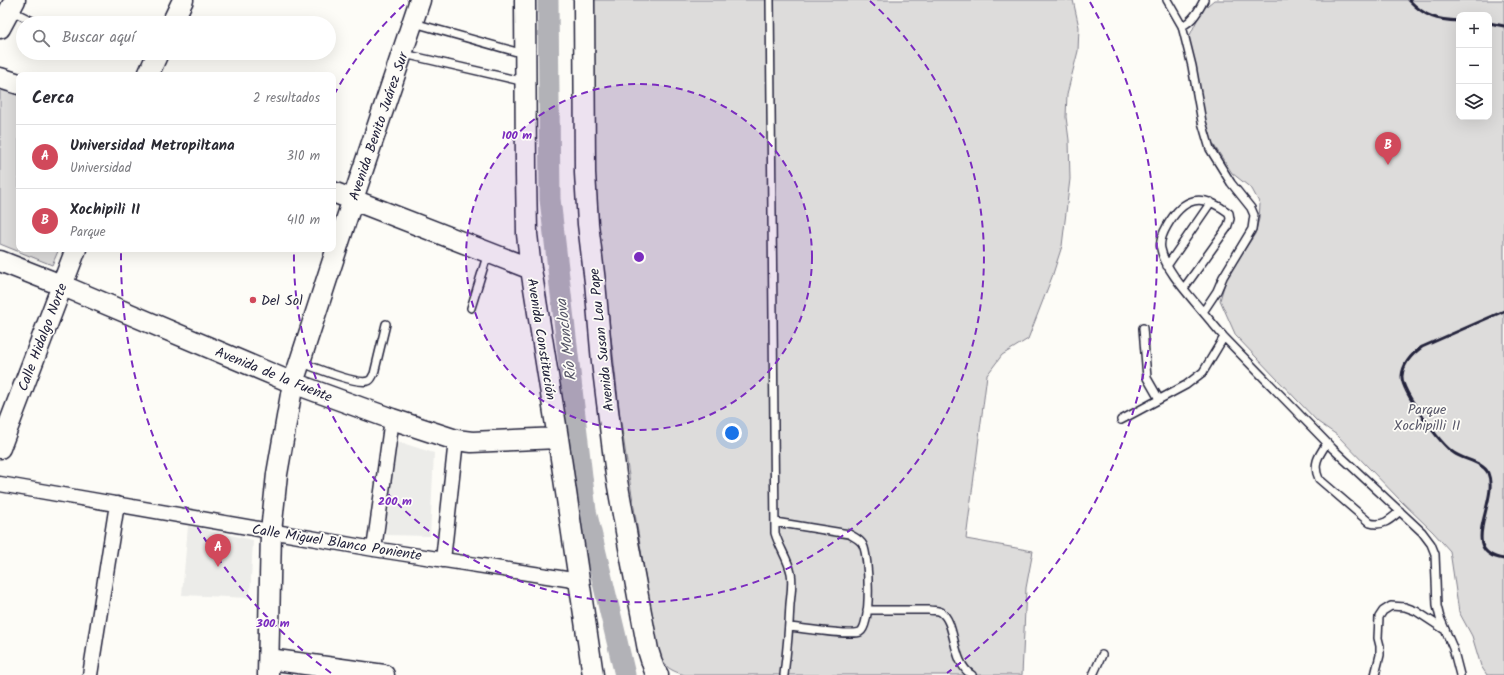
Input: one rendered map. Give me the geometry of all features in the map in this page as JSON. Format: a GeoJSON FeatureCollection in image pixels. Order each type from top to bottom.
{"type":"FeatureCollection","features":[{"type":"Feature","properties":{"kind":"street"},"geometry":{"type":"LineString","coordinates":[[175,16],[183,0]]}},
{"type":"Feature","properties":{"kind":"street","name":"Avenida Benito Juárez Sur"},"geometry":{"type":"LineString","coordinates":[[336,251],[420,0]]}},
{"type":"Feature","properties":{"kind":"street","name":"Avenida Constitución"},"geometry":{"type":"LineString","coordinates":[[525,0],[527,226],[531,269],[593,675]]}},
{"type":"Feature","properties":{"kind":"street","name":"Avenida Susan Lou Pape"},"geometry":{"type":"LineString","coordinates":[[584,0],[585,173],[588,224],[602,362],[616,475],[628,544],[648,650],[652,665],[658,675]]}},
{"type":"Feature","properties":{"kind":"street"},"geometry":{"type":"LineString","coordinates":[[0,28],[12,5]]}},
{"type":"Feature","properties":{"kind":"street"},"geometry":{"type":"LineString","coordinates":[[149,72],[155,60]]}},
{"type":"Feature","properties":{"kind":"street"},"geometry":{"type":"LineString","coordinates":[[0,78],[16,83]]}},
{"type":"Feature","properties":{"kind":"street"},"geometry":{"type":"LineString","coordinates":[[336,193],[531,269]]}},
{"type":"Feature","properties":{"kind":"street","name":"Calle Hidalgo Norte"},"geometry":{"type":"LineString","coordinates":[[0,448],[75,252]]}},
{"type":"Feature","properties":{"kind":"street","name":"Avenida Benito Juárez Sur"},"geometry":{"type":"LineString","coordinates":[[268,667],[271,532],[277,474],[294,383],[336,252]]}},
{"type":"Feature","properties":{"kind":"street","name":"Avenida de la Fuente"},"geometry":{"type":"LineString","coordinates":[[0,261],[61,285],[160,328],[294,383],[392,419],[456,440],[472,442],[558,438]]}},
{"type":"Feature","properties":{"kind":"street"},"geometry":{"type":"LineString","coordinates":[[374,549],[392,419]]}},
{"type":"Feature","properties":{"kind":"street"},"geometry":{"type":"LineString","coordinates":[[443,560],[456,440]]}},
{"type":"Feature","properties":{"kind":"street","name":"Calle Miguel Blanco Poniente"},"geometry":{"type":"LineString","coordinates":[[0,484],[271,532],[579,581]]}},
{"type":"Feature","properties":{"kind":"street"},"geometry":{"type":"LineString","coordinates":[[90,675],[117,504]]}},
{"type":"Feature","properties":{"kind":"street"},"geometry":{"type":"LineString","coordinates":[[268,667],[384,675]]}},
{"type":"Feature","properties":{"kind":"lane"},"geometry":{"type":"LineString","coordinates":[[770,0],[775,533],[777,543],[788,563],[792,584],[784,675]]}},
{"type":"Feature","properties":{"kind":"lane"},"geometry":{"type":"LineString","coordinates":[[1167,0],[1182,26],[1192,66],[1202,122],[1210,149],[1231,183],[1246,201],[1254,215],[1252,229],[1223,277],[1217,291],[1203,312]]}},
{"type":"Feature","properties":{"kind":"lane"},"geometry":{"type":"LineString","coordinates":[[1182,26],[1193,17],[1204,0]]}},
{"type":"Feature","properties":{"kind":"lane"},"geometry":{"type":"LineString","coordinates":[[12,5],[27,16]]}},
{"type":"Feature","properties":{"kind":"lane"},"geometry":{"type":"LineString","coordinates":[[412,23],[526,55]]}},
{"type":"Feature","properties":{"kind":"lane"},"geometry":{"type":"LineString","coordinates":[[402,53],[526,82]]}},
{"type":"Feature","properties":{"kind":"lane"},"geometry":{"type":"LineString","coordinates":[[1184,288],[1229,223],[1229,213],[1211,202],[1198,200],[1190,202],[1182,206],[1171,219],[1162,235],[1160,242],[1160,249],[1167,266],[1184,288],[1203,312],[1224,337],[1327,442],[1422,532],[1431,544],[1435,554],[1437,606],[1453,648],[1460,675]]}},
{"type":"Feature","properties":{"kind":"lane"},"geometry":{"type":"LineString","coordinates":[[1167,266],[1211,202]]}},
{"type":"Feature","properties":{"kind":"lane"},"geometry":{"type":"LineString","coordinates":[[471,308],[488,252]]}},
{"type":"Feature","properties":{"kind":"lane"},"geometry":{"type":"LineString","coordinates":[[300,362],[352,380],[368,381],[374,374],[386,324]]}},
{"type":"Feature","properties":{"kind":"lane"},"geometry":{"type":"LineString","coordinates":[[1143,328],[1147,378],[1159,399]]}},
{"type":"Feature","properties":{"kind":"lane"},"geometry":{"type":"LineString","coordinates":[[1120,420],[1186,385],[1203,372],[1224,337]]}},
{"type":"Feature","properties":{"kind":"lane"},"geometry":{"type":"LineString","coordinates":[[1327,442],[1316,463],[1316,473],[1318,479],[1370,523],[1376,525],[1387,522],[1400,511]]}},
{"type":"Feature","properties":{"kind":"lane"},"geometry":{"type":"LineString","coordinates":[[775,522],[849,534],[859,539],[866,553],[869,592],[867,610],[862,629],[859,632],[854,633],[789,627]]}},
{"type":"Feature","properties":{"kind":"lane"},"geometry":{"type":"LineString","coordinates":[[1375,675],[1380,655],[1378,617],[1383,610],[1391,606],[1405,607],[1416,610],[1447,632]]}},
{"type":"Feature","properties":{"kind":"lane"},"geometry":{"type":"LineString","coordinates":[[867,610],[929,610],[942,613],[946,618],[951,631],[962,666],[966,672],[972,675]]}},
{"type":"Feature","properties":{"kind":"lane"},"geometry":{"type":"LineString","coordinates":[[1093,675],[1102,656]]}},
{"type":"Feature","properties":{"kind":"shaded area"},"geometry":{"type":"Polygon","coordinates":[[[393,440],[434,453],[430,536],[386,535],[393,440]]]}},
{"type":"Feature","properties":{"kind":"shaded area"},"geometry":{"type":"Polygon","coordinates":[[[188,526],[253,540],[250,598],[182,595],[188,526]]]}},
{"type":"Feature","properties":{"kind":"green space"},"geometry":{"type":"Polygon","coordinates":[[[593,0],[1073,0],[1079,27],[1078,51],[1067,94],[1066,117],[1069,140],[1070,179],[1062,246],[1052,277],[1028,339],[1002,355],[987,375],[966,539],[1033,551],[1026,588],[1022,675],[685,675],[670,669],[661,659],[657,648],[620,416],[599,230],[595,169],[593,0]]]}},
{"type":"Feature","properties":{"kind":"green space","name":"Parque Xochipilli II"},"geometry":{"type":"Polygon","coordinates":[[[1214,0],[1504,0],[1504,675],[1487,675],[1481,666],[1472,636],[1459,612],[1450,551],[1337,435],[1318,422],[1236,336],[1220,300],[1227,276],[1255,234],[1259,219],[1260,204],[1252,189],[1232,173],[1206,133],[1188,39],[1202,10],[1214,0]]]}},
{"type":"Feature","properties":{"kind":"green space"},"geometry":{"type":"Polygon","coordinates":[[[0,88],[16,93],[16,250],[0,244],[0,88]]]}},
{"type":"Feature","properties":{"kind":"green space"},"geometry":{"type":"Polygon","coordinates":[[[20,252],[58,252],[52,265],[20,252]]]}},
{"type":"Feature","properties":{"kind":"waterway","name":"Río Monclova"},"geometry":{"type":"LineString","coordinates":[[548,0],[550,199],[586,511],[625,675]]}},
{"type":"Feature","properties":{"kind":"railway"},"geometry":{"type":"LineString","coordinates":[[1409,0],[1426,14],[1444,20],[1456,21]]}},
{"type":"Feature","properties":{"kind":"railway"},"geometry":{"type":"LineString","coordinates":[[1492,24],[1504,26]]}},
{"type":"Feature","properties":{"kind":"railway"},"geometry":{"type":"LineString","coordinates":[[1504,311],[1422,347],[1409,359],[1404,367],[1402,376],[1403,383],[1415,405],[1440,440],[1454,453],[1486,469],[1490,484],[1489,497],[1482,524],[1481,536],[1483,547],[1490,554],[1504,559]]}},
{"type":"Feature","properties":{"kind":"place","name":"Xochipili II"},"geometry":{"type":"Point","coordinates":[1388,165]}},
{"type":"Feature","properties":{"kind":"place","name":"Del Sol"},"geometry":{"type":"Point","coordinates":[253,300]}},
{"type":"Feature","properties":{"kind":"place","name":"Universidad Metropiltana"},"geometry":{"type":"Point","coordinates":[218,567]}}]}
